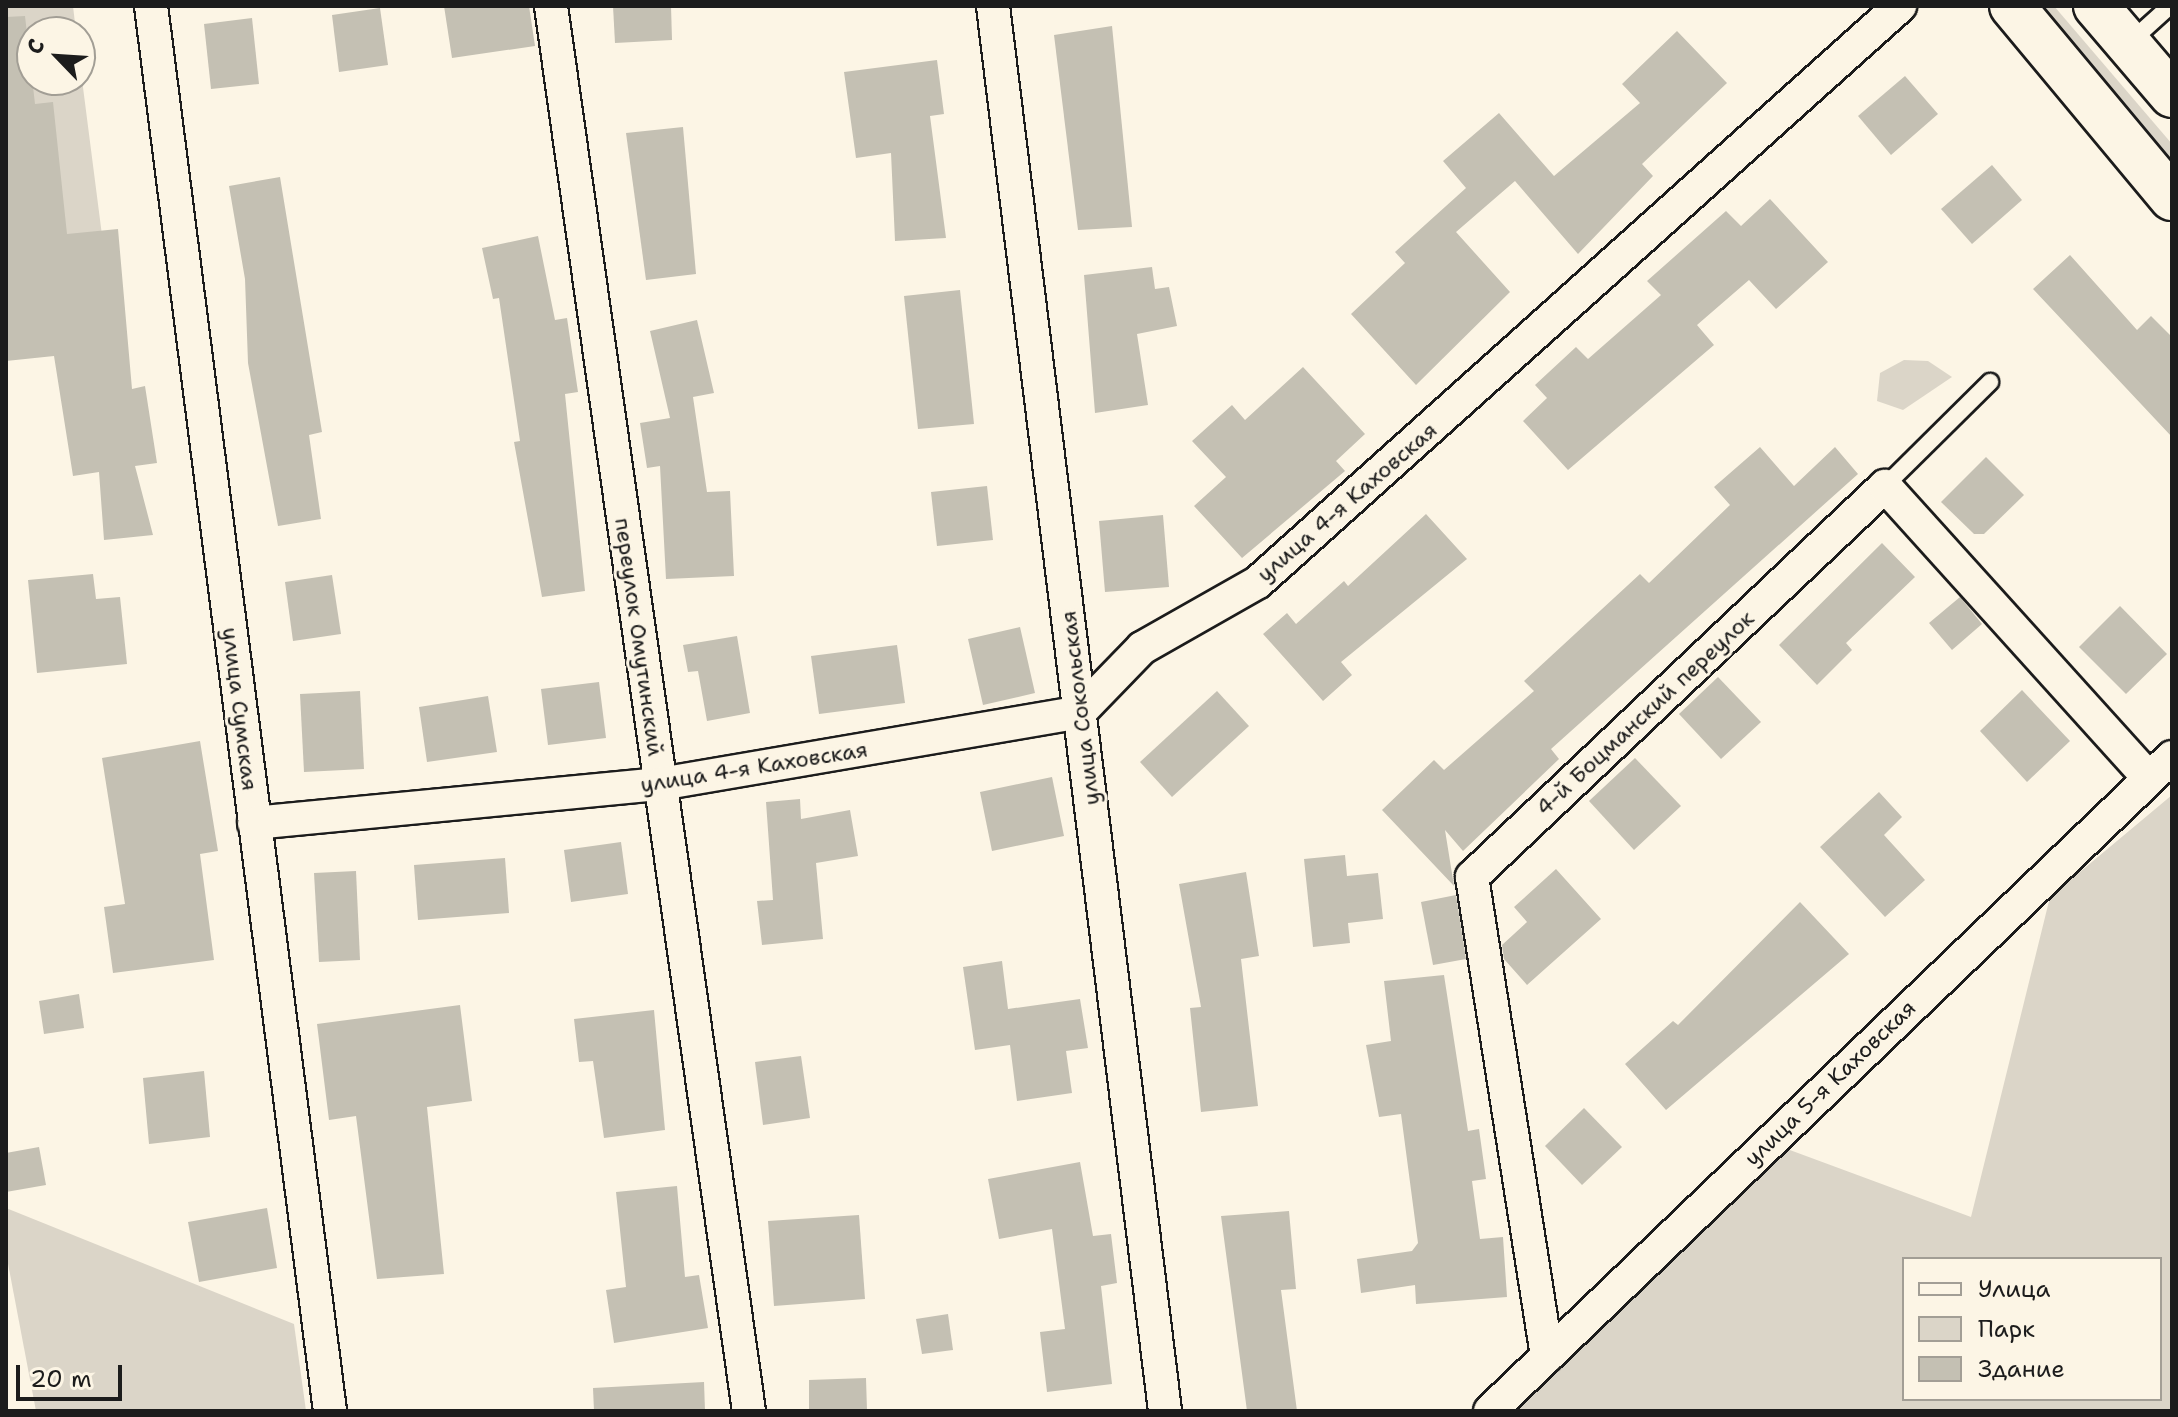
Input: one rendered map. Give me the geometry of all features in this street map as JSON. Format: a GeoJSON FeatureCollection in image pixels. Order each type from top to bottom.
{"type":"FeatureCollection","features":[{"type":"Feature","properties":{"kind":"main road"},"geometry":{"type":"LineString","coordinates":[[2012,6],[2172,198]]}},
{"type":"Feature","properties":{"kind":"main road"},"geometry":{"type":"LineString","coordinates":[[2096,6],[2172,95]]}},
{"type":"Feature","properties":{"kind":"street","name":"улица Сумская"},"geometry":{"type":"LineString","coordinates":[[151,6],[330,1411]]}},
{"type":"Feature","properties":{"kind":"street","name":"переулок Омутинский"},"geometry":{"type":"LineString","coordinates":[[551,6],[749,1411]]}},
{"type":"Feature","properties":{"kind":"street","name":"улица Сокольская"},"geometry":{"type":"LineString","coordinates":[[993,6],[1165,1411]]}},
{"type":"Feature","properties":{"kind":"street","name":"улица 4-я Каховская"},"geometry":{"type":"LineString","coordinates":[[254,823],[660,784],[1080,712],[1142,648],[1258,582],[1900,6]]}},
{"type":"Feature","properties":{"kind":"street"},"geometry":{"type":"LineString","coordinates":[[1885,486],[2160,767]]}},
{"type":"Feature","properties":{"kind":"street","name":"4-й Боцманский переулок"},"geometry":{"type":"LineString","coordinates":[[1547,1356],[1472,877],[1885,486]]}},
{"type":"Feature","properties":{"kind":"street","name":"улица 5-я Каховская"},"geometry":{"type":"LineString","coordinates":[[1490,1411],[2160,767]]}},
{"type":"Feature","properties":{"kind":"lane"},"geometry":{"type":"LineString","coordinates":[[2128,44],[2170,6]]}},
{"type":"Feature","properties":{"kind":"lane"},"geometry":{"type":"LineString","coordinates":[[1885,486],[1990,382]]}},
{"type":"Feature","properties":{"kind":"green space"},"geometry":{"type":"Polygon","coordinates":[[[6,6],[73,6],[74,16],[16,16],[16,96],[84,96],[108,282],[6,324],[6,6]]]}},
{"type":"Feature","properties":{"kind":"green space"},"geometry":{"type":"Polygon","coordinates":[[[2031,6],[2054,6],[2172,144],[2172,173],[2031,6]]]}},
{"type":"Feature","properties":{"kind":"green space"},"geometry":{"type":"Polygon","coordinates":[[[1904,360],[1928,361],[1952,377],[1903,410],[1877,401],[1880,373],[1904,360]]]}},
{"type":"Feature","properties":{"kind":"green space"},"geometry":{"type":"Polygon","coordinates":[[[2172,795],[2172,1411],[1484,1411],[1779,1146],[1971,1217],[2050,897],[2172,795]]]}},
{"type":"Feature","properties":{"kind":"green space"},"geometry":{"type":"Polygon","coordinates":[[[6,1208],[294,1324],[306,1411],[36,1411],[6,1253],[6,1208]]]}},
{"type":"Feature","properties":{"kind":"building"},"geometry":{"type":"Polygon","coordinates":[[[444,6],[529,6],[535,46],[452,58],[444,6]]]}},
{"type":"Feature","properties":{"kind":"building"},"geometry":{"type":"Polygon","coordinates":[[[613,6],[671,6],[672,40],[615,43],[613,6]]]}},
{"type":"Feature","properties":{"kind":"building"},"geometry":{"type":"Polygon","coordinates":[[[380,8],[388,65],[339,72],[332,15],[380,8]]]}},
{"type":"Feature","properties":{"kind":"building"},"geometry":{"type":"Polygon","coordinates":[[[16,16],[16,96],[34,96],[35,104],[53,102],[67,234],[118,229],[132,389],[145,386],[157,463],[135,466],[153,535],[104,540],[99,472],[73,476],[54,356],[6,361],[6,17],[16,16]]]}},
{"type":"Feature","properties":{"kind":"building"},"geometry":{"type":"Polygon","coordinates":[[[252,18],[259,84],[211,89],[204,24],[252,18]]]}},
{"type":"Feature","properties":{"kind":"building"},"geometry":{"type":"Polygon","coordinates":[[[1112,26],[1132,227],[1078,230],[1054,35],[1112,26]]]}},
{"type":"Feature","properties":{"kind":"building"},"geometry":{"type":"Polygon","coordinates":[[[1677,31],[1727,83],[1642,164],[1653,176],[1578,254],[1515,181],[1456,232],[1510,292],[1416,385],[1351,314],[1405,263],[1395,252],[1466,188],[1443,161],[1499,113],[1554,176],[1640,103],[1622,84],[1677,31]]]}},
{"type":"Feature","properties":{"kind":"building"},"geometry":{"type":"Polygon","coordinates":[[[937,60],[944,114],[930,116],[946,238],[895,241],[891,153],[856,158],[844,72],[937,60]]]}},
{"type":"Feature","properties":{"kind":"building"},"geometry":{"type":"Polygon","coordinates":[[[1905,76],[1938,114],[1891,155],[1858,116],[1905,76]]]}},
{"type":"Feature","properties":{"kind":"building"},"geometry":{"type":"Polygon","coordinates":[[[683,127],[696,274],[646,280],[626,133],[683,127]]]}},
{"type":"Feature","properties":{"kind":"building"},"geometry":{"type":"Polygon","coordinates":[[[1992,165],[2022,200],[1972,244],[1941,209],[1992,165]]]}},
{"type":"Feature","properties":{"kind":"building"},"geometry":{"type":"Polygon","coordinates":[[[280,177],[322,432],[309,435],[321,519],[278,526],[248,363],[245,279],[229,186],[280,177]]]}},
{"type":"Feature","properties":{"kind":"building"},"geometry":{"type":"Polygon","coordinates":[[[1770,199],[1828,262],[1776,309],[1749,280],[1697,325],[1714,345],[1568,470],[1523,421],[1547,398],[1535,385],[1576,347],[1588,359],[1661,295],[1647,281],[1726,211],[1741,226],[1770,199]]]}},
{"type":"Feature","properties":{"kind":"building"},"geometry":{"type":"Polygon","coordinates":[[[538,236],[555,320],[567,318],[578,392],[565,394],[585,591],[542,597],[514,442],[520,441],[499,298],[493,299],[482,248],[538,236]]]}},
{"type":"Feature","properties":{"kind":"building"},"geometry":{"type":"Polygon","coordinates":[[[2070,255],[2137,330],[2151,316],[2172,337],[2172,437],[2033,289],[2070,255]]]}},
{"type":"Feature","properties":{"kind":"building"},"geometry":{"type":"Polygon","coordinates":[[[1152,267],[1155,289],[1169,287],[1177,326],[1137,334],[1148,405],[1095,413],[1084,275],[1152,267]]]}},
{"type":"Feature","properties":{"kind":"building"},"geometry":{"type":"Polygon","coordinates":[[[960,290],[974,424],[918,429],[904,296],[960,290]]]}},
{"type":"Feature","properties":{"kind":"building"},"geometry":{"type":"Polygon","coordinates":[[[697,320],[714,393],[693,397],[707,492],[730,491],[734,576],[666,579],[660,466],[647,468],[640,423],[670,418],[650,331],[697,320]]]}},
{"type":"Feature","properties":{"kind":"building"},"geometry":{"type":"Polygon","coordinates":[[[1303,367],[1365,434],[1336,461],[1345,471],[1242,558],[1194,506],[1226,477],[1192,441],[1232,405],[1245,420],[1303,367]]]}},
{"type":"Feature","properties":{"kind":"building"},"geometry":{"type":"Polygon","coordinates":[[[1760,447],[1794,486],[1835,447],[1858,474],[1551,749],[1559,759],[1463,851],[1445,830],[1454,886],[1382,810],[1434,760],[1444,770],[1534,691],[1524,681],[1640,574],[1649,583],[1730,505],[1714,487],[1760,447]]]}},
{"type":"Feature","properties":{"kind":"building"},"geometry":{"type":"Polygon","coordinates":[[[1986,457],[2024,495],[1984,534],[1974,534],[1941,502],[1986,457]]]}},
{"type":"Feature","properties":{"kind":"building"},"geometry":{"type":"Polygon","coordinates":[[[987,486],[993,540],[937,546],[931,492],[987,486]]]}},
{"type":"Feature","properties":{"kind":"building"},"geometry":{"type":"Polygon","coordinates":[[[1426,514],[1467,559],[1341,662],[1352,675],[1323,701],[1263,634],[1287,613],[1296,624],[1344,581],[1348,586],[1426,514]]]}},
{"type":"Feature","properties":{"kind":"building"},"geometry":{"type":"Polygon","coordinates":[[[1163,515],[1169,587],[1105,592],[1099,521],[1163,515]]]}},
{"type":"Feature","properties":{"kind":"building"},"geometry":{"type":"Polygon","coordinates":[[[1882,543],[1915,577],[1846,643],[1852,650],[1817,685],[1779,645],[1882,543]]]}},
{"type":"Feature","properties":{"kind":"building"},"geometry":{"type":"Polygon","coordinates":[[[93,574],[96,599],[120,597],[127,664],[37,673],[28,580],[93,574]]]}},
{"type":"Feature","properties":{"kind":"building"},"geometry":{"type":"Polygon","coordinates":[[[332,575],[341,634],[293,641],[285,582],[332,575]]]}},
{"type":"Feature","properties":{"kind":"building"},"geometry":{"type":"Polygon","coordinates":[[[1960,597],[1982,624],[1952,650],[1929,623],[1960,597]]]}},
{"type":"Feature","properties":{"kind":"building"},"geometry":{"type":"Polygon","coordinates":[[[2120,606],[2167,654],[2126,694],[2079,647],[2120,606]]]}},
{"type":"Feature","properties":{"kind":"building"},"geometry":{"type":"Polygon","coordinates":[[[1020,627],[1035,693],[983,705],[968,639],[1020,627]]]}},
{"type":"Feature","properties":{"kind":"building"},"geometry":{"type":"Polygon","coordinates":[[[737,636],[750,713],[707,721],[698,671],[688,672],[683,645],[737,636]]]}},
{"type":"Feature","properties":{"kind":"building"},"geometry":{"type":"Polygon","coordinates":[[[897,645],[905,703],[819,714],[811,656],[897,645]]]}},
{"type":"Feature","properties":{"kind":"building"},"geometry":{"type":"Polygon","coordinates":[[[1718,677],[1761,722],[1721,759],[1679,714],[1718,677]]]}},
{"type":"Feature","properties":{"kind":"building"},"geometry":{"type":"Polygon","coordinates":[[[599,682],[606,738],[548,745],[541,689],[599,682]]]}},
{"type":"Feature","properties":{"kind":"building"},"geometry":{"type":"Polygon","coordinates":[[[2022,690],[2070,741],[2027,782],[1980,731],[2022,690]]]}},
{"type":"Feature","properties":{"kind":"building"},"geometry":{"type":"Polygon","coordinates":[[[360,691],[364,769],[304,772],[300,694],[360,691]]]}},
{"type":"Feature","properties":{"kind":"building"},"geometry":{"type":"Polygon","coordinates":[[[1217,691],[1249,726],[1172,797],[1140,762],[1217,691]]]}},
{"type":"Feature","properties":{"kind":"building"},"geometry":{"type":"Polygon","coordinates":[[[488,696],[497,752],[427,762],[419,707],[488,696]]]}},
{"type":"Feature","properties":{"kind":"building"},"geometry":{"type":"Polygon","coordinates":[[[200,741],[218,851],[200,854],[214,960],[113,973],[104,907],[125,904],[102,758],[200,741]]]}},
{"type":"Feature","properties":{"kind":"building"},"geometry":{"type":"Polygon","coordinates":[[[1635,758],[1681,806],[1634,850],[1589,801],[1635,758]]]}},
{"type":"Feature","properties":{"kind":"building"},"geometry":{"type":"Polygon","coordinates":[[[1052,777],[1064,836],[992,851],[980,792],[1052,777]]]}},
{"type":"Feature","properties":{"kind":"building"},"geometry":{"type":"Polygon","coordinates":[[[1879,792],[1902,817],[1884,835],[1925,880],[1885,917],[1820,847],[1879,792]]]}},
{"type":"Feature","properties":{"kind":"building"},"geometry":{"type":"Polygon","coordinates":[[[800,799],[801,819],[850,810],[858,856],[816,863],[823,939],[762,945],[757,901],[773,900],[766,802],[800,799]]]}},
{"type":"Feature","properties":{"kind":"building"},"geometry":{"type":"Polygon","coordinates":[[[621,842],[628,894],[571,902],[564,850],[621,842]]]}},
{"type":"Feature","properties":{"kind":"building"},"geometry":{"type":"Polygon","coordinates":[[[1345,855],[1347,876],[1378,873],[1383,919],[1348,923],[1350,943],[1313,947],[1304,859],[1345,855]]]}},
{"type":"Feature","properties":{"kind":"building"},"geometry":{"type":"Polygon","coordinates":[[[505,858],[509,913],[418,920],[414,865],[505,858]]]}},
{"type":"Feature","properties":{"kind":"building"},"geometry":{"type":"Polygon","coordinates":[[[1556,869],[1601,919],[1527,985],[1504,959],[1502,945],[1527,922],[1514,907],[1556,869]]]}},
{"type":"Feature","properties":{"kind":"building"},"geometry":{"type":"Polygon","coordinates":[[[356,871],[360,960],[319,962],[314,873],[356,871]]]}},
{"type":"Feature","properties":{"kind":"building"},"geometry":{"type":"Polygon","coordinates":[[[1246,872],[1259,956],[1241,959],[1258,1106],[1201,1112],[1190,1008],[1201,1007],[1179,884],[1246,872]]]}},
{"type":"Feature","properties":{"kind":"building"},"geometry":{"type":"Polygon","coordinates":[[[1456,895],[1466,959],[1433,965],[1421,902],[1456,895]]]}},
{"type":"Feature","properties":{"kind":"building"},"geometry":{"type":"Polygon","coordinates":[[[1800,902],[1849,954],[1666,1110],[1625,1064],[1673,1021],[1678,1025],[1800,902]]]}},
{"type":"Feature","properties":{"kind":"building"},"geometry":{"type":"Polygon","coordinates":[[[1002,961],[1008,1009],[1080,999],[1088,1048],[1066,1051],[1072,1093],[1017,1101],[1010,1045],[975,1050],[963,967],[1002,961]]]}},
{"type":"Feature","properties":{"kind":"building"},"geometry":{"type":"Polygon","coordinates":[[[1444,975],[1468,1131],[1479,1129],[1486,1179],[1472,1181],[1480,1239],[1503,1237],[1507,1297],[1416,1304],[1415,1285],[1361,1293],[1357,1259],[1412,1251],[1418,1243],[1401,1114],[1379,1117],[1366,1045],[1391,1041],[1384,981],[1444,975]]]}},
{"type":"Feature","properties":{"kind":"building"},"geometry":{"type":"Polygon","coordinates":[[[79,994],[84,1028],[44,1034],[39,1001],[79,994]]]}},
{"type":"Feature","properties":{"kind":"building"},"geometry":{"type":"Polygon","coordinates":[[[460,1005],[472,1101],[427,1107],[444,1274],[377,1279],[356,1116],[329,1120],[317,1024],[460,1005]]]}},
{"type":"Feature","properties":{"kind":"building"},"geometry":{"type":"Polygon","coordinates":[[[654,1010],[665,1130],[604,1138],[593,1061],[579,1062],[574,1019],[654,1010]]]}},
{"type":"Feature","properties":{"kind":"building"},"geometry":{"type":"Polygon","coordinates":[[[801,1056],[810,1118],[763,1125],[755,1062],[801,1056]]]}},
{"type":"Feature","properties":{"kind":"building"},"geometry":{"type":"Polygon","coordinates":[[[204,1071],[210,1137],[149,1144],[143,1078],[204,1071]]]}},
{"type":"Feature","properties":{"kind":"building"},"geometry":{"type":"Polygon","coordinates":[[[1584,1108],[1622,1147],[1582,1185],[1545,1146],[1584,1108]]]}},
{"type":"Feature","properties":{"kind":"building"},"geometry":{"type":"Polygon","coordinates":[[[39,1147],[46,1185],[6,1192],[6,1153],[39,1147]]]}},
{"type":"Feature","properties":{"kind":"building"},"geometry":{"type":"Polygon","coordinates":[[[1080,1162],[1093,1236],[1111,1234],[1117,1283],[1101,1286],[1112,1384],[1047,1392],[1040,1332],[1065,1329],[1052,1229],[999,1239],[988,1179],[1080,1162]]]}},
{"type":"Feature","properties":{"kind":"building"},"geometry":{"type":"Polygon","coordinates":[[[677,1186],[685,1277],[699,1275],[708,1328],[614,1343],[606,1290],[626,1287],[616,1192],[677,1186]]]}},
{"type":"Feature","properties":{"kind":"building"},"geometry":{"type":"Polygon","coordinates":[[[267,1208],[277,1268],[199,1282],[188,1222],[267,1208]]]}},
{"type":"Feature","properties":{"kind":"building"},"geometry":{"type":"Polygon","coordinates":[[[1289,1211],[1296,1289],[1281,1290],[1297,1411],[1247,1411],[1221,1216],[1289,1211]]]}},
{"type":"Feature","properties":{"kind":"building"},"geometry":{"type":"Polygon","coordinates":[[[859,1215],[865,1299],[774,1306],[768,1221],[859,1215]]]}},
{"type":"Feature","properties":{"kind":"building"},"geometry":{"type":"Polygon","coordinates":[[[948,1314],[953,1350],[922,1354],[916,1319],[948,1314]]]}},
{"type":"Feature","properties":{"kind":"building"},"geometry":{"type":"Polygon","coordinates":[[[866,1378],[867,1411],[809,1411],[809,1380],[866,1378]]]}},
{"type":"Feature","properties":{"kind":"building"},"geometry":{"type":"Polygon","coordinates":[[[704,1382],[705,1411],[594,1411],[593,1388],[704,1382]]]}}]}
